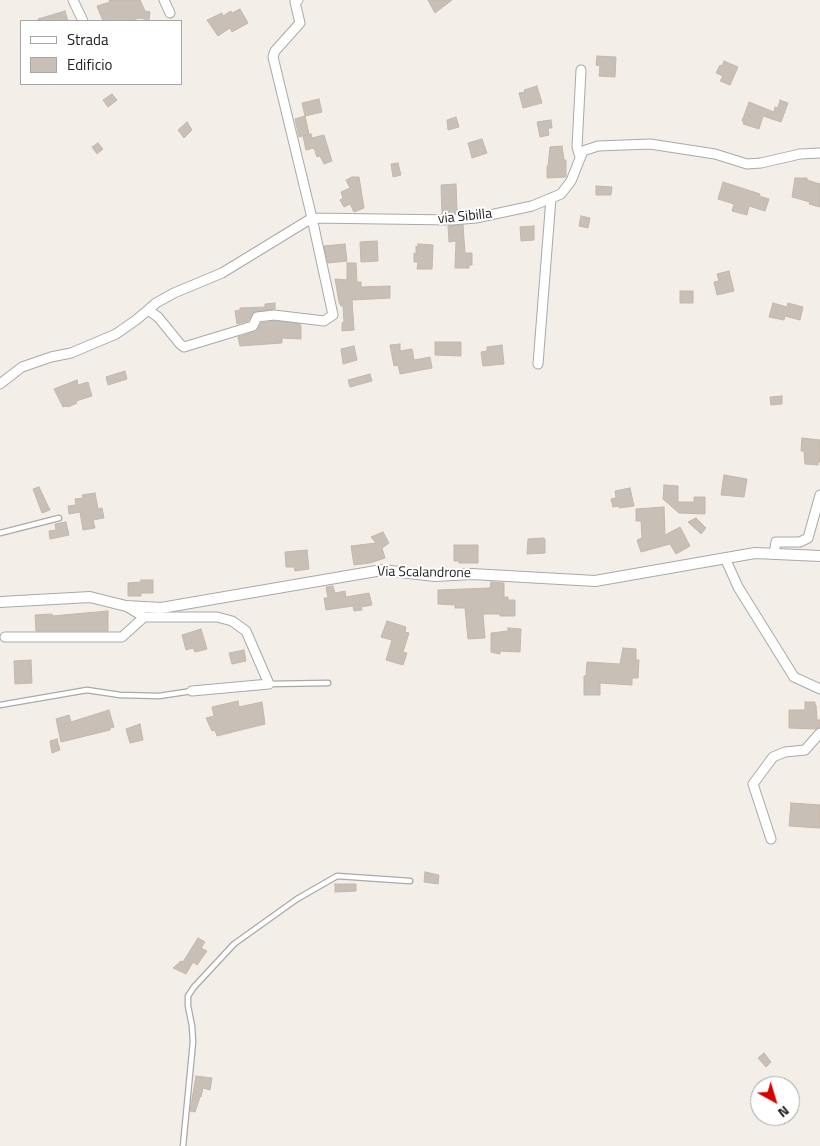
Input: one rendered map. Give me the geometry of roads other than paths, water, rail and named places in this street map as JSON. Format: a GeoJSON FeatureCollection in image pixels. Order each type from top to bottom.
{"type":"FeatureCollection","features":[{"type":"Feature","properties":{"kind":"street"},"geometry":{"type":"LineString","coordinates":[[73,0],[83,20]]}},
{"type":"Feature","properties":{"kind":"street"},"geometry":{"type":"LineString","coordinates":[[164,0],[170,13]]}},
{"type":"Feature","properties":{"kind":"street"},"geometry":{"type":"LineString","coordinates":[[148,310],[158,317],[180,344],[184,346],[254,326],[257,317],[274,315],[324,322],[333,315],[312,218],[273,57],[275,51],[300,23],[295,2],[298,0]]}},
{"type":"Feature","properties":{"kind":"street"},"geometry":{"type":"LineString","coordinates":[[580,157],[577,147],[581,70]]}},
{"type":"Feature","properties":{"kind":"street"},"geometry":{"type":"LineString","coordinates":[[580,157],[584,151],[598,146],[614,144],[650,144],[715,154],[747,164],[761,163],[800,154],[820,153]]}},
{"type":"Feature","properties":{"kind":"street","name":"via Sibilla"},"geometry":{"type":"LineString","coordinates":[[312,218],[452,220],[476,218],[532,206],[562,194],[571,182],[580,157]]}},
{"type":"Feature","properties":{"kind":"street"},"geometry":{"type":"LineString","coordinates":[[538,364],[552,198]]}},
{"type":"Feature","properties":{"kind":"street"},"geometry":{"type":"LineString","coordinates":[[0,384],[22,367],[71,352],[116,334],[156,303],[174,292],[222,273],[312,218]]}},
{"type":"Feature","properties":{"kind":"street"},"geometry":{"type":"LineString","coordinates":[[774,554],[776,542],[800,542],[808,538],[820,495]]}},
{"type":"Feature","properties":{"kind":"street","name":"Via Scalandrone"},"geometry":{"type":"LineString","coordinates":[[0,602],[90,597],[126,606],[161,608],[382,570],[435,576],[472,574],[595,581],[755,553],[820,556]]}},
{"type":"Feature","properties":{"kind":"street"},"geometry":{"type":"LineString","coordinates":[[725,558],[738,587],[794,677],[820,689]]}},
{"type":"Feature","properties":{"kind":"street"},"geometry":{"type":"LineString","coordinates":[[126,606],[144,617],[218,616],[232,620],[246,631],[269,684],[192,691]]}},
{"type":"Feature","properties":{"kind":"street"},"geometry":{"type":"LineString","coordinates":[[5,636],[122,637],[144,617]]}},
{"type":"Feature","properties":{"kind":"street"},"geometry":{"type":"LineString","coordinates":[[771,839],[753,784],[773,757],[785,752],[804,750],[820,733]]}},
{"type":"Feature","properties":{"kind":"lane"},"geometry":{"type":"LineString","coordinates":[[0,533],[59,518]]}},
{"type":"Feature","properties":{"kind":"lane"},"geometry":{"type":"LineString","coordinates":[[269,684],[328,683]]}},
{"type":"Feature","properties":{"kind":"lane"},"geometry":{"type":"LineString","coordinates":[[0,705],[87,690],[120,695],[159,696],[192,691]]}},
{"type":"Feature","properties":{"kind":"lane"},"geometry":{"type":"LineString","coordinates":[[183,1146],[193,1042],[188,996],[194,988],[234,944],[296,899],[337,876],[410,881]]}}]}
